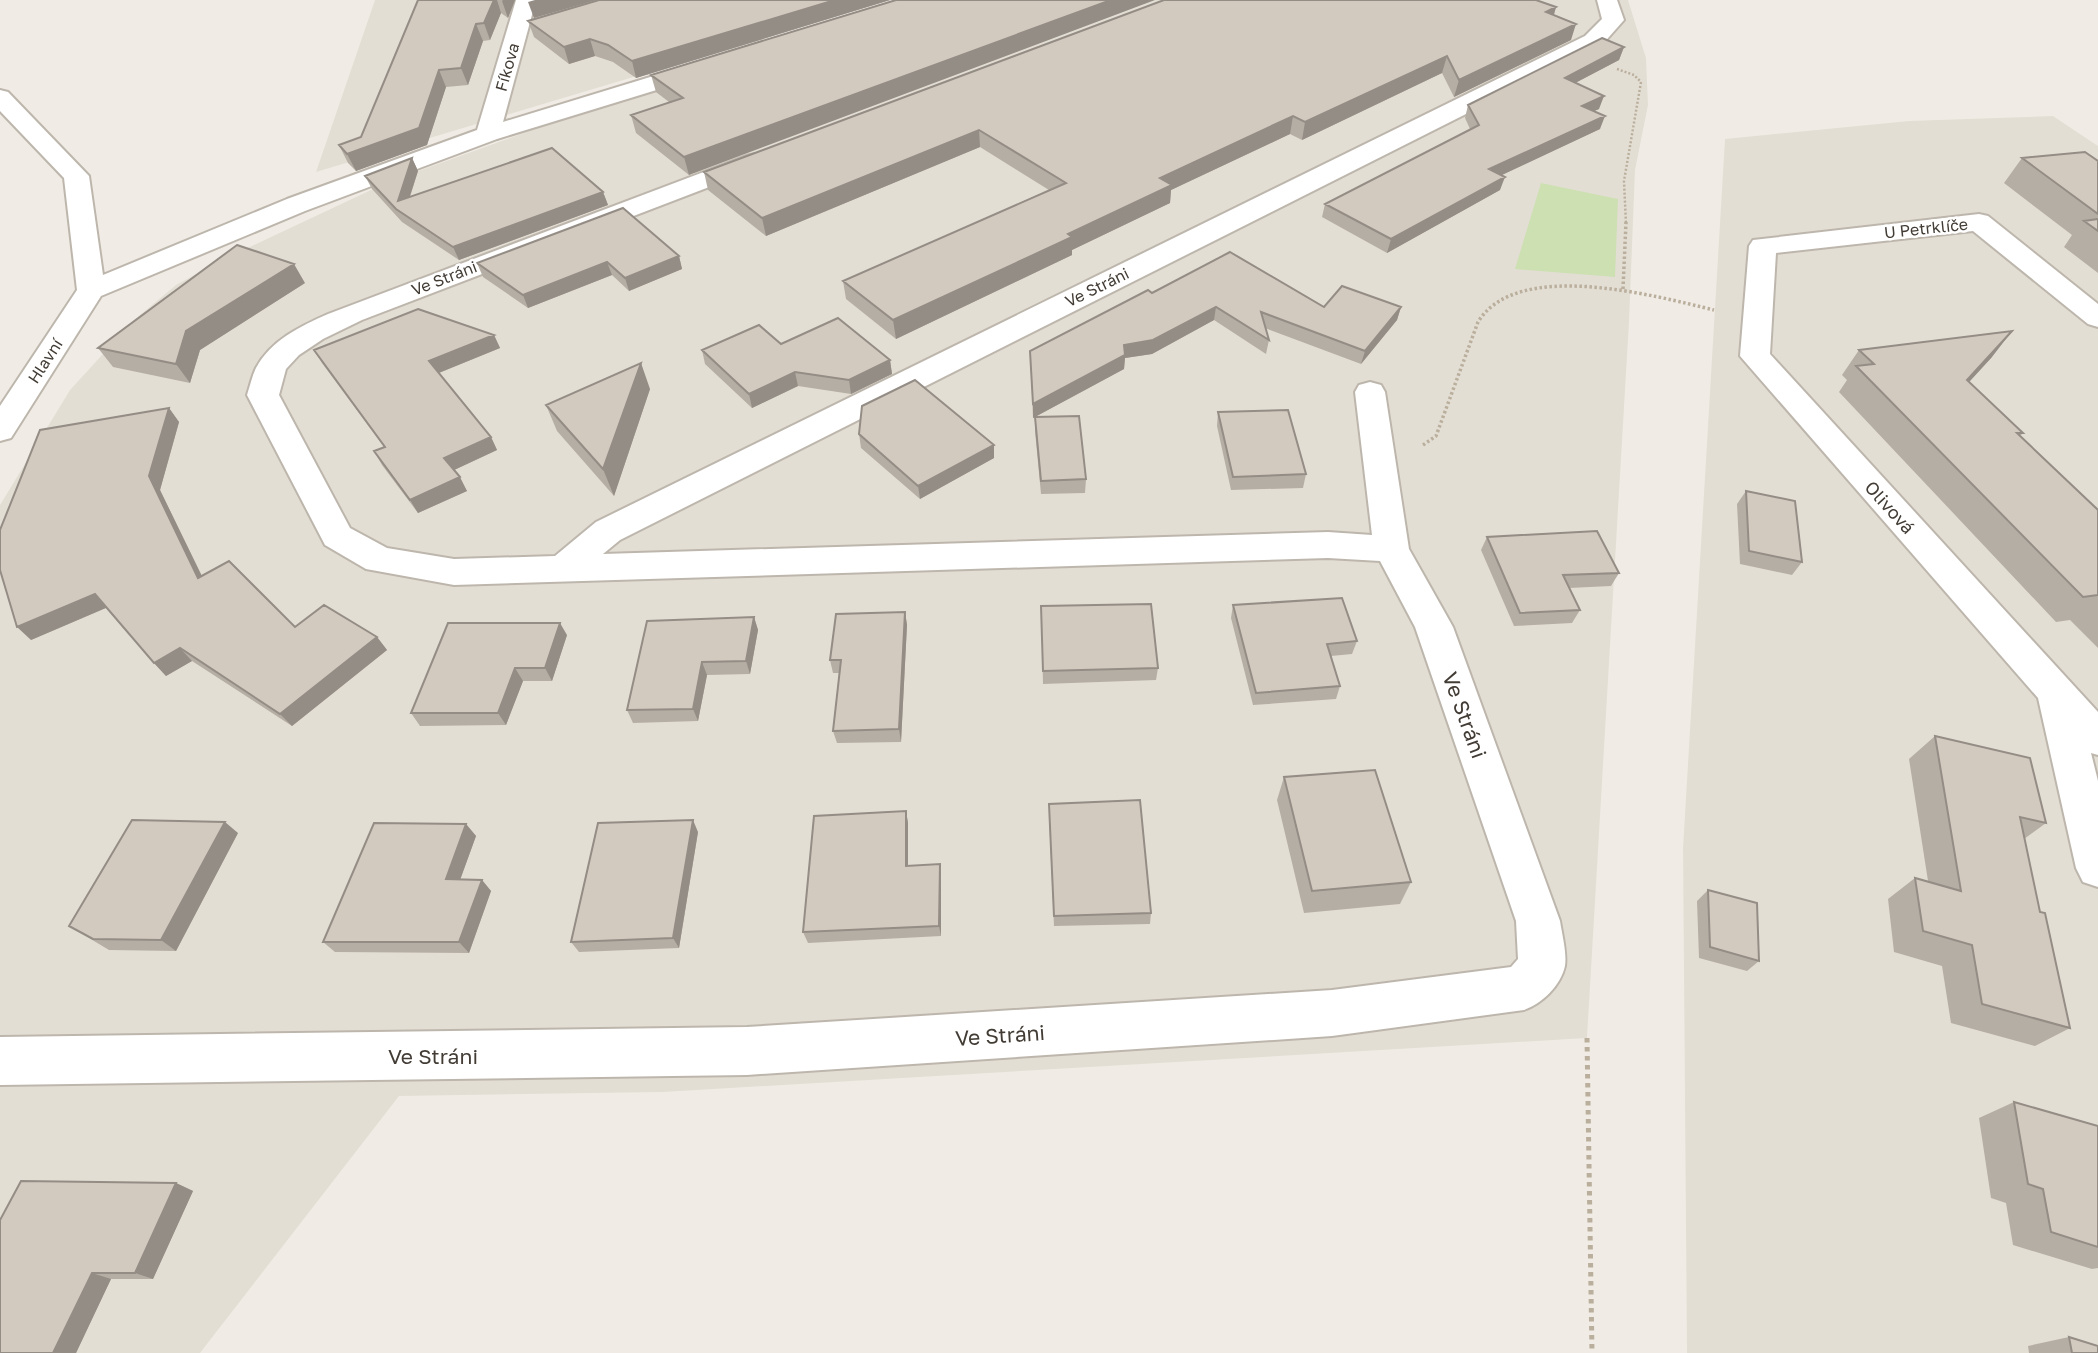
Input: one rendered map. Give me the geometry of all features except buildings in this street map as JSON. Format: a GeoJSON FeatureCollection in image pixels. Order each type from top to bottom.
{"type":"FeatureCollection","features":[{"type":"Feature","properties":{"kind":"street","name":"Fíkova"},"geometry":{"type":"LineString","coordinates":[[488,134],[526,0]]}},
{"type":"Feature","properties":{"kind":"street","name":"Ve Stráni"},"geometry":{"type":"LineString","coordinates":[[564,568],[608,531],[1593,41],[1613,20],[1607,0]]}},
{"type":"Feature","properties":{"kind":"street"},"geometry":{"type":"LineString","coordinates":[[517,33],[542,26]]}},
{"type":"Feature","properties":{"kind":"street"},"geometry":{"type":"LineString","coordinates":[[0,97],[76,176],[91,290],[296,205],[488,134],[726,61]]}},
{"type":"Feature","properties":{"kind":"street","name":"Ve Stráni"},"geometry":{"type":"LineString","coordinates":[[778,152],[363,309],[316,331],[284,354],[271,369],[263,395],[337,536],[379,560],[454,572],[1328,545],[1391,550]]}},
{"type":"Feature","properties":{"kind":"street","name":"U Petrklíče"},"geometry":{"type":"LineString","coordinates":[[1763,246],[1979,222],[2098,318]]}},
{"type":"Feature","properties":{"kind":"street","name":"Olivová"},"geometry":{"type":"LineString","coordinates":[[1763,246],[1755,356],[2098,739]]}},
{"type":"Feature","properties":{"kind":"street","name":"Hlavní"},"geometry":{"type":"LineString","coordinates":[[0,431],[91,290]]}},
{"type":"Feature","properties":{"kind":"street","name":"Ve Stráni"},"geometry":{"type":"LineString","coordinates":[[0,1061],[747,1051],[1332,1013],[1524,988],[1542,965],[1538,921],[1434,627],[1391,550],[1370,392]]}},
{"type":"Feature","properties":{"kind":"street"},"geometry":{"type":"LineString","coordinates":[[2057,694],[2098,868]]}},
{"type":"Feature","properties":{"kind":"path"},"geometry":{"type":"LineString","coordinates":[[1567,53],[1634,75],[1641,82],[1624,181],[1627,235],[1623,289]]}},
{"type":"Feature","properties":{"kind":"path"},"geometry":{"type":"LineString","coordinates":[[1379,458],[1414,451],[1436,436],[1480,317],[1503,300],[1531,290],[1572,286],[1623,289],[1758,320]]}},
{"type":"Feature","properties":{"kind":"path"},"geometry":{"type":"LineString","coordinates":[[1587,1038],[1592,1353]]}},
{"type":"Feature","properties":{"kind":"shaded area"},"geometry":{"type":"Polygon","coordinates":[[[375,0],[891,0],[316,172],[375,0]]]}},
{"type":"Feature","properties":{"kind":"shaded area"},"geometry":{"type":"Polygon","coordinates":[[[967,0],[1628,0],[1646,58],[1648,105],[1635,170],[1629,322],[1587,1038],[663,1092],[399,1096],[200,1353],[0,1353],[0,505],[70,390],[134,320],[176,285],[224,259],[388,182],[585,111],[851,38],[967,0]]]}},
{"type":"Feature","properties":{"kind":"shaded area"},"geometry":{"type":"Polygon","coordinates":[[[2053,116],[2098,146],[2098,1353],[1687,1353],[1683,848],[1725,139],[1909,121],[2053,116]]]}},
{"type":"Feature","properties":{"kind":"green space"},"geometry":{"type":"Polygon","coordinates":[[[1541,183],[1618,199],[1615,277],[1515,269],[1541,183]]]}}]}
